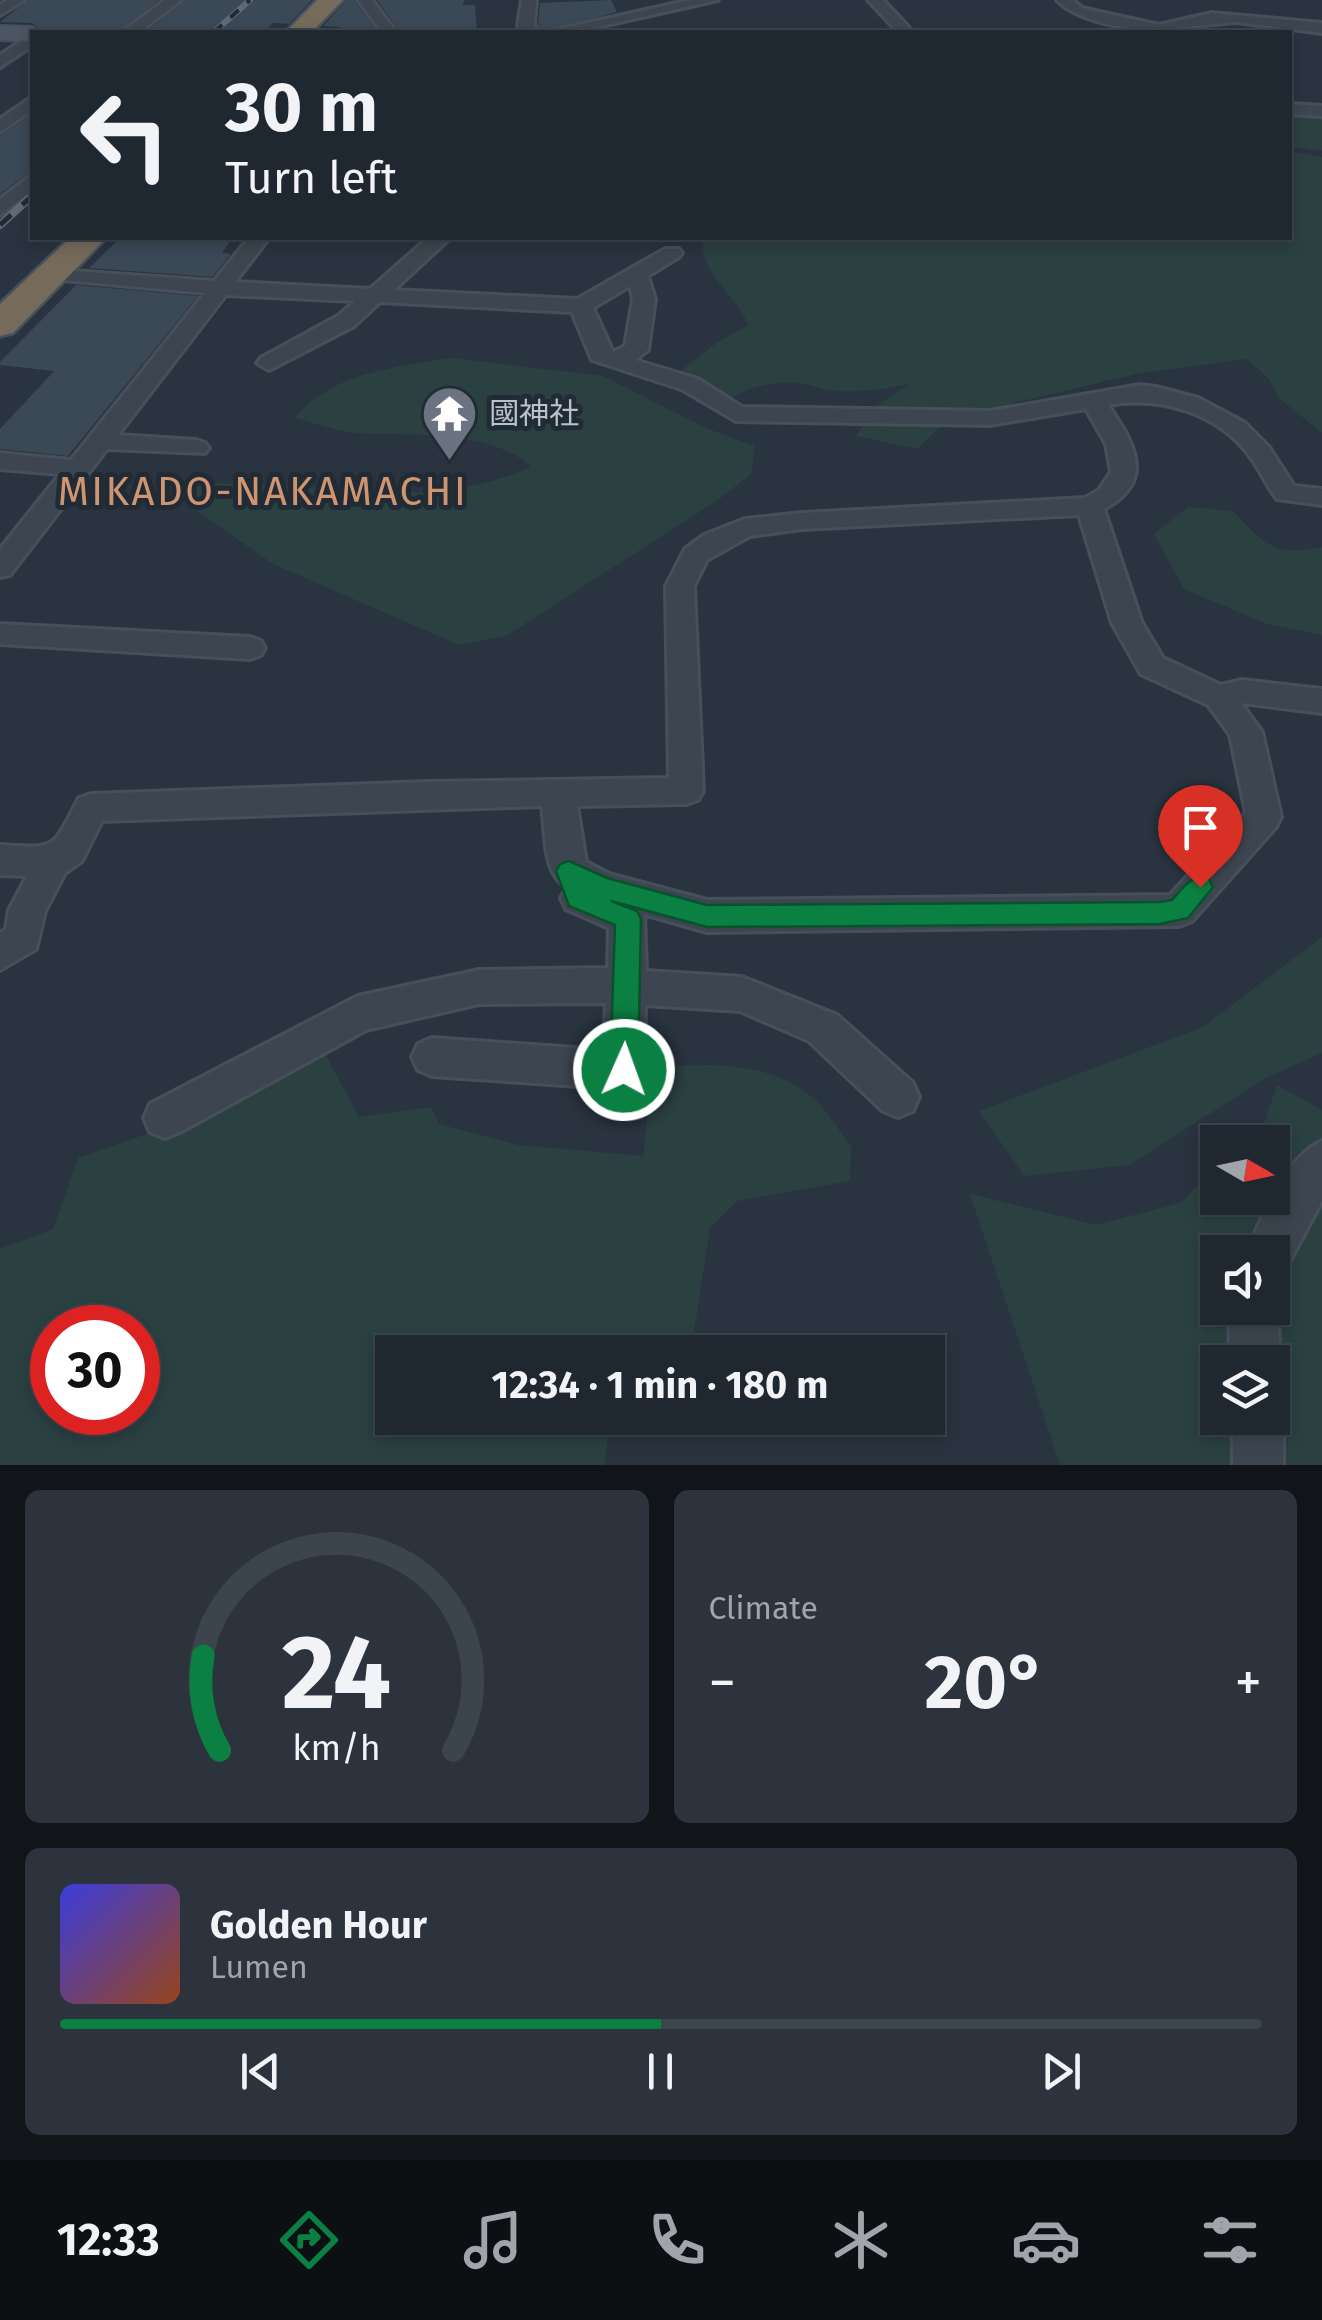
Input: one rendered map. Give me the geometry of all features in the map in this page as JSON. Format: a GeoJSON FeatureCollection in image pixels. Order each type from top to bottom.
{"type":"FeatureCollection","features":[{"type":"Feature","properties":{"kind":"highway"},"geometry":{"type":"LineString","coordinates":[[300,30],[331,0]]}},
{"type":"Feature","properties":{"kind":"highway"},"geometry":{"type":"LineString","coordinates":[[0,325],[87,240]]}},
{"type":"Feature","properties":{"kind":"main road"},"geometry":{"type":"LineString","coordinates":[[0,33],[30,36]]}},
{"type":"Feature","properties":{"kind":"street"},"geometry":{"type":"LineString","coordinates":[[0,11],[17,0]]}},
{"type":"Feature","properties":{"kind":"street"},"geometry":{"type":"LineString","coordinates":[[133,30],[174,0]]}},
{"type":"Feature","properties":{"kind":"street"},"geometry":{"type":"LineString","coordinates":[[366,0],[388,30]]}},
{"type":"Feature","properties":{"kind":"street"},"geometry":{"type":"LineString","coordinates":[[529,0],[526,26],[532,30]]}},
{"type":"Feature","properties":{"kind":"street"},"geometry":{"type":"LineString","coordinates":[[875,0],[904,30]]}},
{"type":"Feature","properties":{"kind":"street"},"geometry":{"type":"LineString","coordinates":[[1064,0],[1076,11],[1159,30]]}},
{"type":"Feature","properties":{"kind":"street"},"geometry":{"type":"LineString","coordinates":[[566,30],[702,5]]}},
{"type":"Feature","properties":{"kind":"street"},"geometry":{"type":"LineString","coordinates":[[1164,30],[1172,23],[1205,20],[1250,20],[1322,28]]}},
{"type":"Feature","properties":{"kind":"street"},"geometry":{"type":"LineString","coordinates":[[0,62],[30,38]]}},
{"type":"Feature","properties":{"kind":"street"},"geometry":{"type":"LineString","coordinates":[[0,127],[30,104]]}},
{"type":"Feature","properties":{"kind":"street"},"geometry":{"type":"LineString","coordinates":[[1292,109],[1322,111]]}},
{"type":"Feature","properties":{"kind":"street"},"geometry":{"type":"LineString","coordinates":[[0,127],[30,129]]}},
{"type":"Feature","properties":{"kind":"street"},"geometry":{"type":"LineString","coordinates":[[0,210],[30,183]]}},
{"type":"Feature","properties":{"kind":"street"},"geometry":{"type":"LineString","coordinates":[[0,568],[79,468],[108,442],[258,240]]}},
{"type":"Feature","properties":{"kind":"street"},"geometry":{"type":"LineString","coordinates":[[269,363],[346,322],[438,240]]}},
{"type":"Feature","properties":{"kind":"street"},"geometry":{"type":"LineString","coordinates":[[52,273],[222,288],[581,306],[614,282],[638,274],[672,253]]}},
{"type":"Feature","properties":{"kind":"street"},"geometry":{"type":"LineString","coordinates":[[613,361],[636,350],[644,299],[638,274]]}},
{"type":"Feature","properties":{"kind":"street"},"geometry":{"type":"LineString","coordinates":[[581,306],[595,336],[596,352],[613,361],[692,384],[719,398],[736,414],[990,418],[1140,392],[1185,402],[1241,432],[1259,450],[1286,493],[1322,498]]}},
{"type":"Feature","properties":{"kind":"street"},"geometry":{"type":"LineString","coordinates":[[0,954],[22,938],[27,910],[52,863],[68,851],[91,808],[427,795],[686,791],[680,586],[695,555],[714,541],[745,528],[802,520],[1090,506],[1109,498],[1123,485],[1125,467],[1114,430],[1091,399]]}},
{"type":"Feature","properties":{"kind":"street"},"geometry":{"type":"LineString","coordinates":[[108,442],[196,448]]}},
{"type":"Feature","properties":{"kind":"street"},"geometry":{"type":"LineString","coordinates":[[0,461],[79,468]]}},
{"type":"Feature","properties":{"kind":"street"},"geometry":{"type":"LineString","coordinates":[[569,871],[601,887],[707,916],[1179,910],[1264,816],[1246,732],[1219,698],[1152,666],[1127,623],[1090,506]]}},
{"type":"Feature","properties":{"kind":"street"},"geometry":{"type":"LineString","coordinates":[[0,634],[250,648]]}},
{"type":"Feature","properties":{"kind":"street"},"geometry":{"type":"LineString","coordinates":[[1219,698],[1242,691],[1322,701]]}},
{"type":"Feature","properties":{"kind":"street"},"geometry":{"type":"LineString","coordinates":[[432,1057],[624,1070],[628,919],[578,898],[569,871],[558,795]]}},
{"type":"Feature","properties":{"kind":"street"},"geometry":{"type":"LineString","coordinates":[[0,860],[52,863]]}},
{"type":"Feature","properties":{"kind":"street"},"geometry":{"type":"LineString","coordinates":[[165,1118],[358,1014],[479,988],[627,988],[742,994],[823,1028],[898,1097]]}},
{"type":"Feature","properties":{"kind":"street"},"geometry":{"type":"LineString","coordinates":[[1278,1235],[1322,1162]]}},
{"type":"Feature","properties":{"kind":"street"},"geometry":{"type":"LineString","coordinates":[[1258,1435],[1258,1465]]}},
{"type":"Feature","properties":{"kind":"green space"},"geometry":{"type":"Polygon","coordinates":[[[1292,112],[1322,114],[1322,150],[1293,148],[1292,112]]]}},
{"type":"Feature","properties":{"kind":"green space"},"geometry":{"type":"Polygon","coordinates":[[[1292,151],[1322,157],[1322,433],[1279,398],[1269,379],[1247,359],[1140,373],[997,407],[939,428],[917,449],[856,436],[873,408],[909,384],[846,391],[776,383],[744,391],[729,402],[676,374],[748,325],[712,272],[703,250],[704,240],[1292,240],[1292,151]]]}},
{"type":"Feature","properties":{"kind":"green space"},"geometry":{"type":"Polygon","coordinates":[[[452,358],[603,376],[706,428],[755,446],[751,474],[718,500],[506,636],[459,645],[273,564],[184,502],[200,484],[407,493],[489,482],[531,467],[495,446],[473,440],[357,433],[295,418],[310,403],[346,381],[452,358]]]}},
{"type":"Feature","properties":{"kind":"green space"},"geometry":{"type":"Polygon","coordinates":[[[1188,507],[1233,511],[1263,540],[1281,549],[1322,547],[1322,635],[1267,624],[1184,589],[1154,534],[1188,507]]]}},
{"type":"Feature","properties":{"kind":"green space"},"geometry":{"type":"Polygon","coordinates":[[[1322,937],[1322,1053],[1264,1079],[1129,1165],[1024,1176],[979,1111],[1203,1027],[1322,937]]]}},
{"type":"Feature","properties":{"kind":"green space"},"geometry":{"type":"Polygon","coordinates":[[[322,1048],[359,1117],[431,1107],[439,1124],[518,1145],[643,1156],[649,1104],[669,1067],[726,1066],[763,1072],[797,1086],[818,1102],[851,1147],[850,1181],[737,1201],[710,1228],[694,1335],[375,1335],[375,1435],[608,1435],[604,1465],[0,1465],[0,1249],[53,1229],[78,1158],[166,1127],[322,1048]]]}},
{"type":"Feature","properties":{"kind":"green space"},"geometry":{"type":"Polygon","coordinates":[[[1277,1085],[1322,1110],[1322,1465],[1060,1465],[970,1194],[1096,1225],[1180,1203],[1200,1184],[1200,1215],[1290,1215],[1290,1125],[1264,1125],[1277,1085]]]}},
{"type":"Feature","properties":{"kind":"building"},"geometry":{"type":"Polygon","coordinates":[[[28,0],[159,0],[122,30],[42,30],[32,23],[0,22],[28,0]]]}},
{"type":"Feature","properties":{"kind":"building"},"geometry":{"type":"Polygon","coordinates":[[[185,0],[312,0],[289,24],[273,23],[266,30],[148,30],[185,0]]]}},
{"type":"Feature","properties":{"kind":"building"},"geometry":{"type":"Polygon","coordinates":[[[347,0],[354,0],[376,30],[337,30],[341,27],[323,26],[347,0]]]}},
{"type":"Feature","properties":{"kind":"building"},"geometry":{"type":"Polygon","coordinates":[[[377,0],[465,0],[462,5],[475,5],[477,30],[399,30],[377,0]]]}},
{"type":"Feature","properties":{"kind":"building"},"geometry":{"type":"Polygon","coordinates":[[[611,0],[617,12],[542,30],[538,24],[540,3],[611,0]]]}},
{"type":"Feature","properties":{"kind":"building"},"geometry":{"type":"Polygon","coordinates":[[[30,115],[30,172],[0,194],[0,136],[30,115]]]}},
{"type":"Feature","properties":{"kind":"building"},"geometry":{"type":"Polygon","coordinates":[[[118,240],[231,240],[222,253],[231,254],[212,277],[89,268],[118,240]]]}},
{"type":"Feature","properties":{"kind":"building"},"geometry":{"type":"Polygon","coordinates":[[[76,285],[198,296],[68,456],[0,449],[0,429],[54,371],[0,362],[76,285]]]}},
{"type":"Feature","properties":{"kind":"waterway"},"geometry":{"type":"LineString","coordinates":[[261,248],[267,240]]}},
{"type":"Feature","properties":{"kind":"waterway"},"geometry":{"type":"LineString","coordinates":[[176,359],[231,291]]}},
{"type":"Feature","properties":{"kind":"railway"},"geometry":{"type":"LineString","coordinates":[[216,30],[250,0]]}},
{"type":"Feature","properties":{"kind":"railway"},"geometry":{"type":"LineString","coordinates":[[0,225],[30,198]]}},
{"type":"Feature","properties":{"kind":"place","name":"國神社"},"geometry":{"type":"Point","coordinates":[450,463]}},
{"type":"Feature","properties":{"kind":"district","name":"MIKADO-NAKAMACHI"},"geometry":{"type":"Point","coordinates":[263,492]}},
{"type":"Feature","properties":{"kind":"route"},"geometry":{"type":"LineString","coordinates":[[624,1070],[628,919],[578,898],[569,871],[601,887],[707,916],[1136,910],[1160,913],[1179,910],[1200,887]]}}]}
